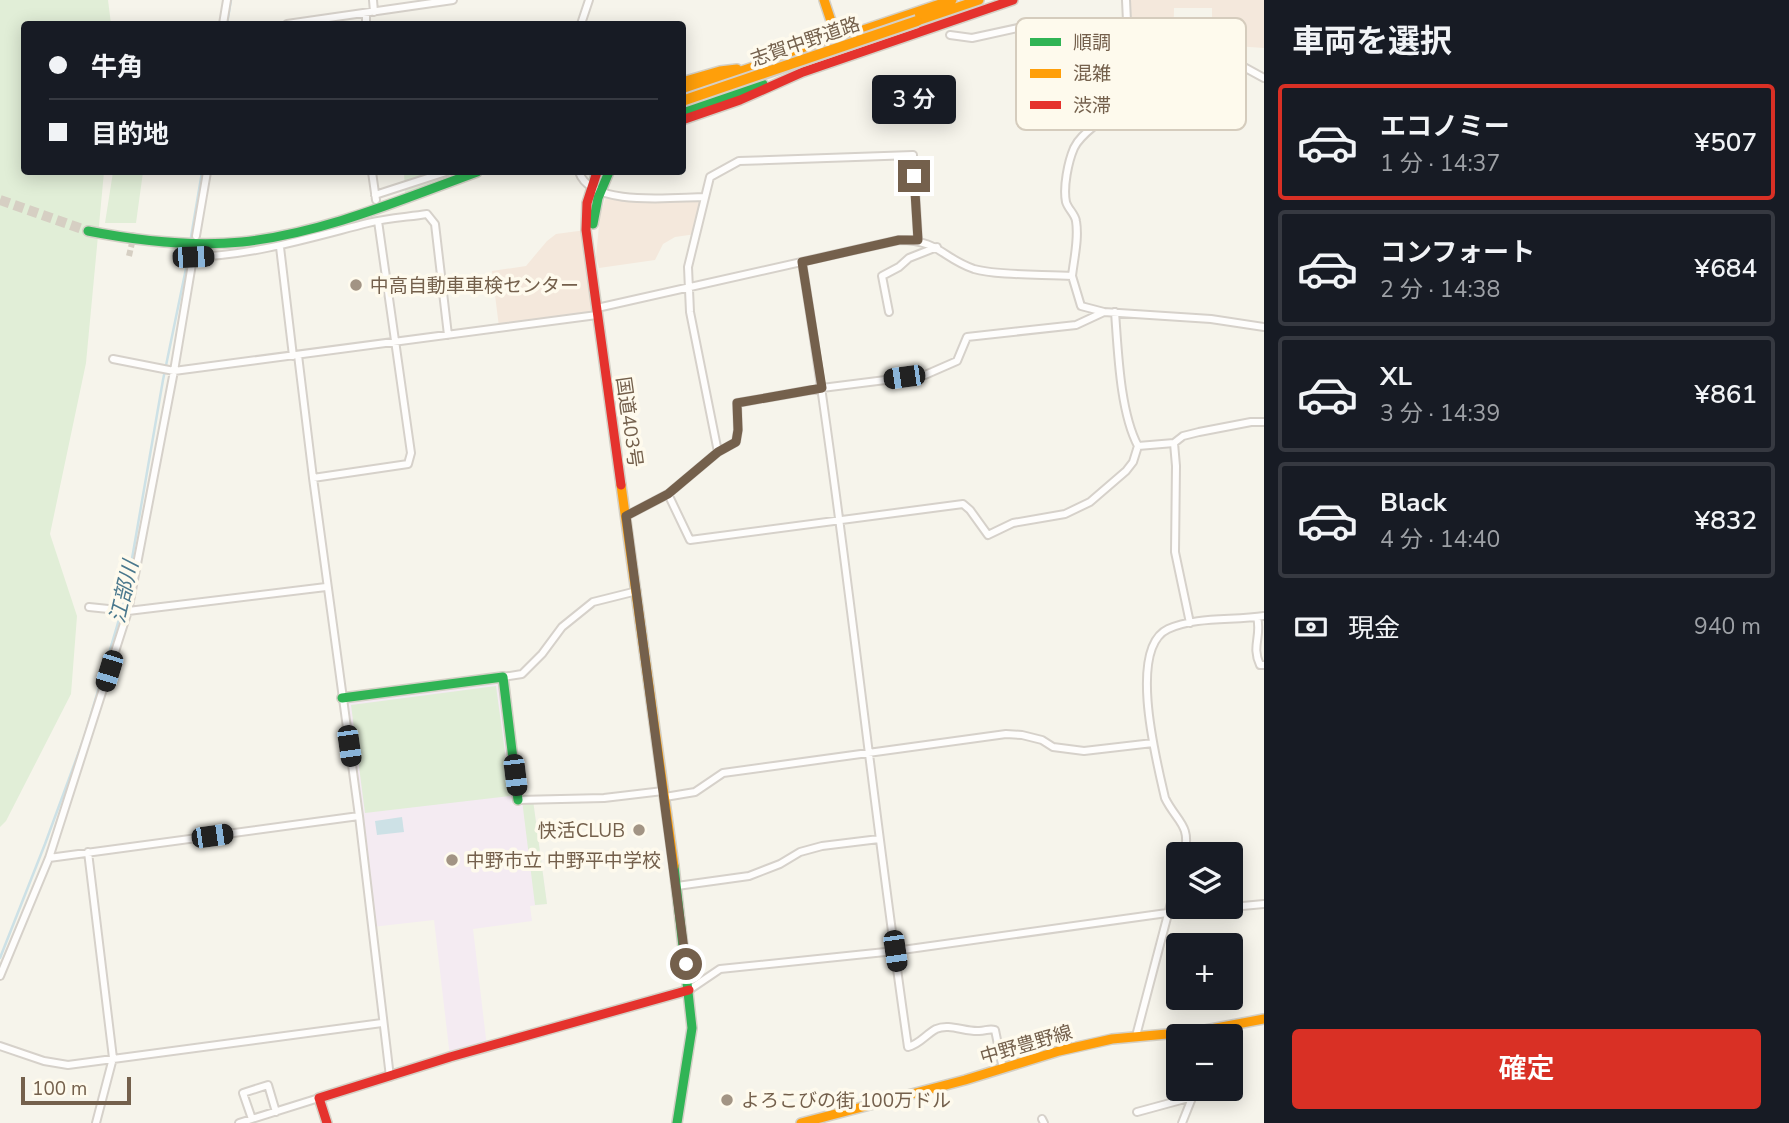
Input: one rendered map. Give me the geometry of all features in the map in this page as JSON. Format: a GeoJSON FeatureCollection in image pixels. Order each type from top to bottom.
{"type":"FeatureCollection","features":[{"type":"Feature","properties":{"kind":"main road"},"geometry":{"type":"LineString","coordinates":[[824,0],[844,58]]}},
{"type":"Feature","properties":{"kind":"main road"},"geometry":{"type":"LineString","coordinates":[[686,90],[952,0]]}},
{"type":"Feature","properties":{"kind":"main road","name":"志賀中野道路"},"geometry":{"type":"LineString","coordinates":[[686,100],[978,0]]}},
{"type":"Feature","properties":{"kind":"main road"},"geometry":{"type":"LineString","coordinates":[[686,111],[1013,0]]}},
{"type":"Feature","properties":{"kind":"main road"},"geometry":{"type":"LineString","coordinates":[[686,81],[720,71],[748,68]]}},
{"type":"Feature","properties":{"kind":"main road"},"geometry":{"type":"LineString","coordinates":[[686,119],[740,100],[803,72]]}},
{"type":"Feature","properties":{"kind":"main road"},"geometry":{"type":"LineString","coordinates":[[88,231],[174,244],[217,244],[265,239],[303,231],[468,175]]}},
{"type":"Feature","properties":{"kind":"main road","name":"国道403号"},"geometry":{"type":"LineString","coordinates":[[597,175],[596,189],[586,222],[689,990],[692,1028],[677,1123]]}},
{"type":"Feature","properties":{"kind":"main road","name":"国道403号"},"geometry":{"type":"LineString","coordinates":[[596,189],[606,175]]}},
{"type":"Feature","properties":{"kind":"main road"},"geometry":{"type":"LineString","coordinates":[[342,698],[503,677],[519,800]]}},
{"type":"Feature","properties":{"kind":"main road"},"geometry":{"type":"LineString","coordinates":[[327,1123],[319,1098],[515,1038],[689,990]]}},
{"type":"Feature","properties":{"kind":"main road","name":"中野豊野線"},"geometry":{"type":"LineString","coordinates":[[1241,1024],[1264,1019]]}},
{"type":"Feature","properties":{"kind":"main road","name":"中野豊野線"},"geometry":{"type":"LineString","coordinates":[[802,1123],[1003,1069],[1059,1051],[1112,1039],[1166,1035]]}},
{"type":"Feature","properties":{"kind":"street"},"geometry":{"type":"LineString","coordinates":[[224,21],[227,0]]}},
{"type":"Feature","properties":{"kind":"street"},"geometry":{"type":"LineString","coordinates":[[367,21],[373,0]]}},
{"type":"Feature","properties":{"kind":"street"},"geometry":{"type":"LineString","coordinates":[[310,21],[453,0]]}},
{"type":"Feature","properties":{"kind":"street"},"geometry":{"type":"LineString","coordinates":[[582,21],[589,0]]}},
{"type":"Feature","properties":{"kind":"street"},"geometry":{"type":"LineString","coordinates":[[1125,18],[1126,0]]}},
{"type":"Feature","properties":{"kind":"street"},"geometry":{"type":"LineString","coordinates":[[950,35],[972,38],[1016,28]]}},
{"type":"Feature","properties":{"kind":"street"},"geometry":{"type":"LineString","coordinates":[[1246,67],[1264,78]]}},
{"type":"Feature","properties":{"kind":"street"},"geometry":{"type":"LineString","coordinates":[[1088,130],[1074,146],[1066,186],[1066,204],[1076,218],[1072,276],[1082,306],[1104,312],[1211,319],[1264,327]]}},
{"type":"Feature","properties":{"kind":"street"},"geometry":{"type":"LineString","coordinates":[[718,452],[691,312],[688,267],[710,177],[739,161],[913,155],[918,240]]}},
{"type":"Feature","properties":{"kind":"street"},"geometry":{"type":"LineString","coordinates":[[196,236],[206,175]]}},
{"type":"Feature","properties":{"kind":"street"},"geometry":{"type":"LineString","coordinates":[[372,175],[376,198],[438,175]]}},
{"type":"Feature","properties":{"kind":"street"},"geometry":{"type":"LineString","coordinates":[[580,175],[596,189],[625,198],[705,197]]}},
{"type":"Feature","properties":{"kind":"street"},"geometry":{"type":"LineString","coordinates":[[0,976],[49,858],[127,611],[174,371],[193,254],[224,256],[279,247],[378,221],[427,214],[435,224],[448,335]]}},
{"type":"Feature","properties":{"kind":"street"},"geometry":{"type":"LineString","coordinates":[[313,478],[408,464],[411,453],[378,221]]}},
{"type":"Feature","properties":{"kind":"street"},"geometry":{"type":"LineString","coordinates":[[113,359],[174,371],[448,335],[597,312],[899,240],[918,240],[937,247],[975,269],[1072,276]]}},
{"type":"Feature","properties":{"kind":"street"},"geometry":{"type":"LineString","coordinates":[[279,247],[359,816],[390,1077]]}},
{"type":"Feature","properties":{"kind":"street"},"geometry":{"type":"LineString","coordinates":[[889,312],[882,276],[909,258],[937,247]]}},
{"type":"Feature","properties":{"kind":"street"},"geometry":{"type":"LineString","coordinates":[[802,262],[822,388],[908,1047],[916,1045],[939,1027],[980,1031],[991,1028],[995,1030],[1003,1069]]}},
{"type":"Feature","properties":{"kind":"street"},"geometry":{"type":"LineString","coordinates":[[626,516],[668,494],[718,452],[736,442],[737,403],[925,374],[957,362],[967,337],[1076,326],[1104,312]]}},
{"type":"Feature","properties":{"kind":"street"},"geometry":{"type":"LineString","coordinates":[[668,494],[691,540],[963,504],[988,535],[1013,523],[1065,514],[1090,502],[1126,471],[1133,462],[1138,446],[1127,421],[1124,406],[1115,312]]}},
{"type":"Feature","properties":{"kind":"street"},"geometry":{"type":"LineString","coordinates":[[1138,446],[1174,443],[1183,436],[1199,432],[1264,422]]}},
{"type":"Feature","properties":{"kind":"street"},"geometry":{"type":"LineString","coordinates":[[1174,443],[1175,552],[1190,623]]}},
{"type":"Feature","properties":{"kind":"street"},"geometry":{"type":"LineString","coordinates":[[89,607],[127,611],[326,587]]}},
{"type":"Feature","properties":{"kind":"street"},"geometry":{"type":"LineString","coordinates":[[503,677],[522,674],[542,654],[562,627],[593,602],[636,591]]}},
{"type":"Feature","properties":{"kind":"street"},"geometry":{"type":"LineString","coordinates":[[1186,842],[1187,835],[1182,822],[1171,811],[1165,798],[1147,707],[1153,643],[1166,629],[1190,623],[1260,616],[1255,655],[1260,665],[1264,665]]}},
{"type":"Feature","properties":{"kind":"street"},"geometry":{"type":"LineString","coordinates":[[519,800],[695,792],[723,773],[1006,734],[1042,740],[1053,747],[1084,751],[1153,743]]}},
{"type":"Feature","properties":{"kind":"street"},"geometry":{"type":"LineString","coordinates":[[49,858],[359,816]]}},
{"type":"Feature","properties":{"kind":"street"},"geometry":{"type":"LineString","coordinates":[[677,886],[709,884],[749,876],[780,864],[800,852],[822,846],[879,839]]}},
{"type":"Feature","properties":{"kind":"street"},"geometry":{"type":"LineString","coordinates":[[88,852],[113,1058],[96,1123]]}},
{"type":"Feature","properties":{"kind":"street"},"geometry":{"type":"LineString","coordinates":[[1243,906],[1264,904]]}},
{"type":"Feature","properties":{"kind":"street"},"geometry":{"type":"LineString","coordinates":[[689,990],[720,969],[895,951],[1166,914]]}},
{"type":"Feature","properties":{"kind":"street"},"geometry":{"type":"LineString","coordinates":[[1136,1036],[1166,918]]}},
{"type":"Feature","properties":{"kind":"street"},"geometry":{"type":"LineString","coordinates":[[0,1046],[44,1062],[68,1065],[382,1023]]}},
{"type":"Feature","properties":{"kind":"street"},"geometry":{"type":"LineString","coordinates":[[253,1119],[243,1093],[268,1085],[276,1112]]}},
{"type":"Feature","properties":{"kind":"street"},"geometry":{"type":"LineString","coordinates":[[239,1123],[319,1098]]}},
{"type":"Feature","properties":{"kind":"street"},"geometry":{"type":"LineString","coordinates":[[1138,1112],[1178,1101]]}},
{"type":"Feature","properties":{"kind":"street"},"geometry":{"type":"LineString","coordinates":[[1182,1123],[1190,1101]]}},
{"type":"Feature","properties":{"kind":"shaded area"},"geometry":{"type":"Polygon","coordinates":[[[1126,0],[1264,0],[1264,48],[1246,47],[1246,18],[1212,18],[1212,8],[1174,8],[1174,18],[1127,18],[1126,0]]]}},
{"type":"Feature","properties":{"kind":"shaded area"},"geometry":{"type":"Polygon","coordinates":[[[607,194],[705,197],[696,234],[675,237],[663,244],[655,260],[599,268],[596,257],[600,215],[607,194]]]}},
{"type":"Feature","properties":{"kind":"shaded area"},"geometry":{"type":"Polygon","coordinates":[[[586,230],[597,315],[499,327],[492,271],[526,266],[556,234],[586,230]]]}},
{"type":"Feature","properties":{"kind":"shaded area","name":"中野市立 中野平中学校"},"geometry":{"type":"Polygon","coordinates":[[[503,677],[518,800],[533,800],[547,904],[530,906],[532,921],[473,929],[487,1047],[450,1057],[434,920],[372,927],[342,698],[503,677]]]}},
{"type":"Feature","properties":{"kind":"shaded area"},"geometry":{"type":"Polygon","coordinates":[[[402,817],[404,832],[377,835],[375,821],[402,817]]]}},
{"type":"Feature","properties":{"kind":"green space"},"geometry":{"type":"Polygon","coordinates":[[[0,0],[108,0],[111,21],[21,21],[21,175],[104,175],[86,363],[50,534],[77,616],[71,694],[6,821],[0,827],[0,0]]]}},
{"type":"Feature","properties":{"kind":"green space"},"geometry":{"type":"Polygon","coordinates":[[[113,175],[143,175],[136,223],[105,223],[113,175]]]}},
{"type":"Feature","properties":{"kind":"green space"},"geometry":{"type":"Polygon","coordinates":[[[404,175],[451,175],[405,193],[404,175]]]}},
{"type":"Feature","properties":{"kind":"green space"},"geometry":{"type":"Polygon","coordinates":[[[496,686],[511,796],[365,813],[351,705],[496,686]]]}},
{"type":"Feature","properties":{"kind":"green space"},"geometry":{"type":"Polygon","coordinates":[[[522,800],[533,800],[547,904],[535,905],[522,800]]]}},
{"type":"Feature","properties":{"kind":"waterway","name":"江部川"},"geometry":{"type":"LineString","coordinates":[[228,21],[231,0]]}},
{"type":"Feature","properties":{"kind":"waterway","name":"江部川"},"geometry":{"type":"LineString","coordinates":[[191,237],[201,175]]}},
{"type":"Feature","properties":{"kind":"waterway","name":"江部川"},"geometry":{"type":"LineString","coordinates":[[0,958],[84,738],[125,599],[163,380],[189,254]]}},
{"type":"Feature","properties":{"kind":"tunnel"},"geometry":{"type":"LineString","coordinates":[[0,200],[88,231]]}},
{"type":"Feature","properties":{"kind":"tunnel"},"geometry":{"type":"LineString","coordinates":[[129,256],[135,230]]}},
{"type":"Feature","properties":{"kind":"traffic: fast"},"geometry":{"type":"LineString","coordinates":[[686,111],[763,84]]}},
{"type":"Feature","properties":{"kind":"traffic: fast"},"geometry":{"type":"LineString","coordinates":[[88,231],[184,243],[242,242],[272,238],[361,214],[469,175]]}},
{"type":"Feature","properties":{"kind":"traffic: fast"},"geometry":{"type":"LineString","coordinates":[[593,224],[598,198],[608,175]]}},
{"type":"Feature","properties":{"kind":"traffic: fast"},"geometry":{"type":"LineString","coordinates":[[342,698],[503,677],[518,800]]}},
{"type":"Feature","properties":{"kind":"traffic: fast"},"geometry":{"type":"LineString","coordinates":[[674,866],[692,1028],[677,1123]]}},
{"type":"Feature","properties":{"kind":"traffic: slow"},"geometry":{"type":"LineString","coordinates":[[824,0],[839,45]]}},
{"type":"Feature","properties":{"kind":"traffic: slow"},"geometry":{"type":"LineString","coordinates":[[686,90],[952,0]]}},
{"type":"Feature","properties":{"kind":"traffic: slow"},"geometry":{"type":"LineString","coordinates":[[917,21],[979,0]]}},
{"type":"Feature","properties":{"kind":"traffic: slow"},"geometry":{"type":"LineString","coordinates":[[686,100],[917,21]]}},
{"type":"Feature","properties":{"kind":"traffic: slow"},"geometry":{"type":"LineString","coordinates":[[686,81],[737,69]]}},
{"type":"Feature","properties":{"kind":"traffic: slow"},"geometry":{"type":"LineString","coordinates":[[621,485],[674,866]]}},
{"type":"Feature","properties":{"kind":"traffic: slow"},"geometry":{"type":"LineString","coordinates":[[801,1123],[965,1080],[1059,1051],[1112,1039],[1200,1031],[1264,1019]]}},
{"type":"Feature","properties":{"kind":"traffic: jam"},"geometry":{"type":"LineString","coordinates":[[686,119],[740,100],[803,72],[1013,0]]}},
{"type":"Feature","properties":{"kind":"traffic: jam"},"geometry":{"type":"LineString","coordinates":[[596,175],[587,203],[586,230],[621,485]]}},
{"type":"Feature","properties":{"kind":"traffic: jam"},"geometry":{"type":"LineString","coordinates":[[327,1123],[319,1098],[450,1057],[689,990]]}},
{"type":"Feature","properties":{"kind":"place","name":"中高自動車車検センター"},"geometry":{"type":"Point","coordinates":[356,285]}},
{"type":"Feature","properties":{"kind":"place","name":"快活CLUB"},"geometry":{"type":"Point","coordinates":[639,830]}},
{"type":"Feature","properties":{"kind":"place","name":"中野市立 中野平中学校"},"geometry":{"type":"Point","coordinates":[452,860]}},
{"type":"Feature","properties":{"kind":"place","name":"よろこびの街 100万ドル"},"geometry":{"type":"Point","coordinates":[727,1100]}},
{"type":"Feature","properties":{"kind":"route"},"geometry":{"type":"LineString","coordinates":[[686,964],[626,516],[668,494],[718,452],[736,442],[737,403],[822,388],[802,262],[899,240],[918,240],[914,176]]}}]}
